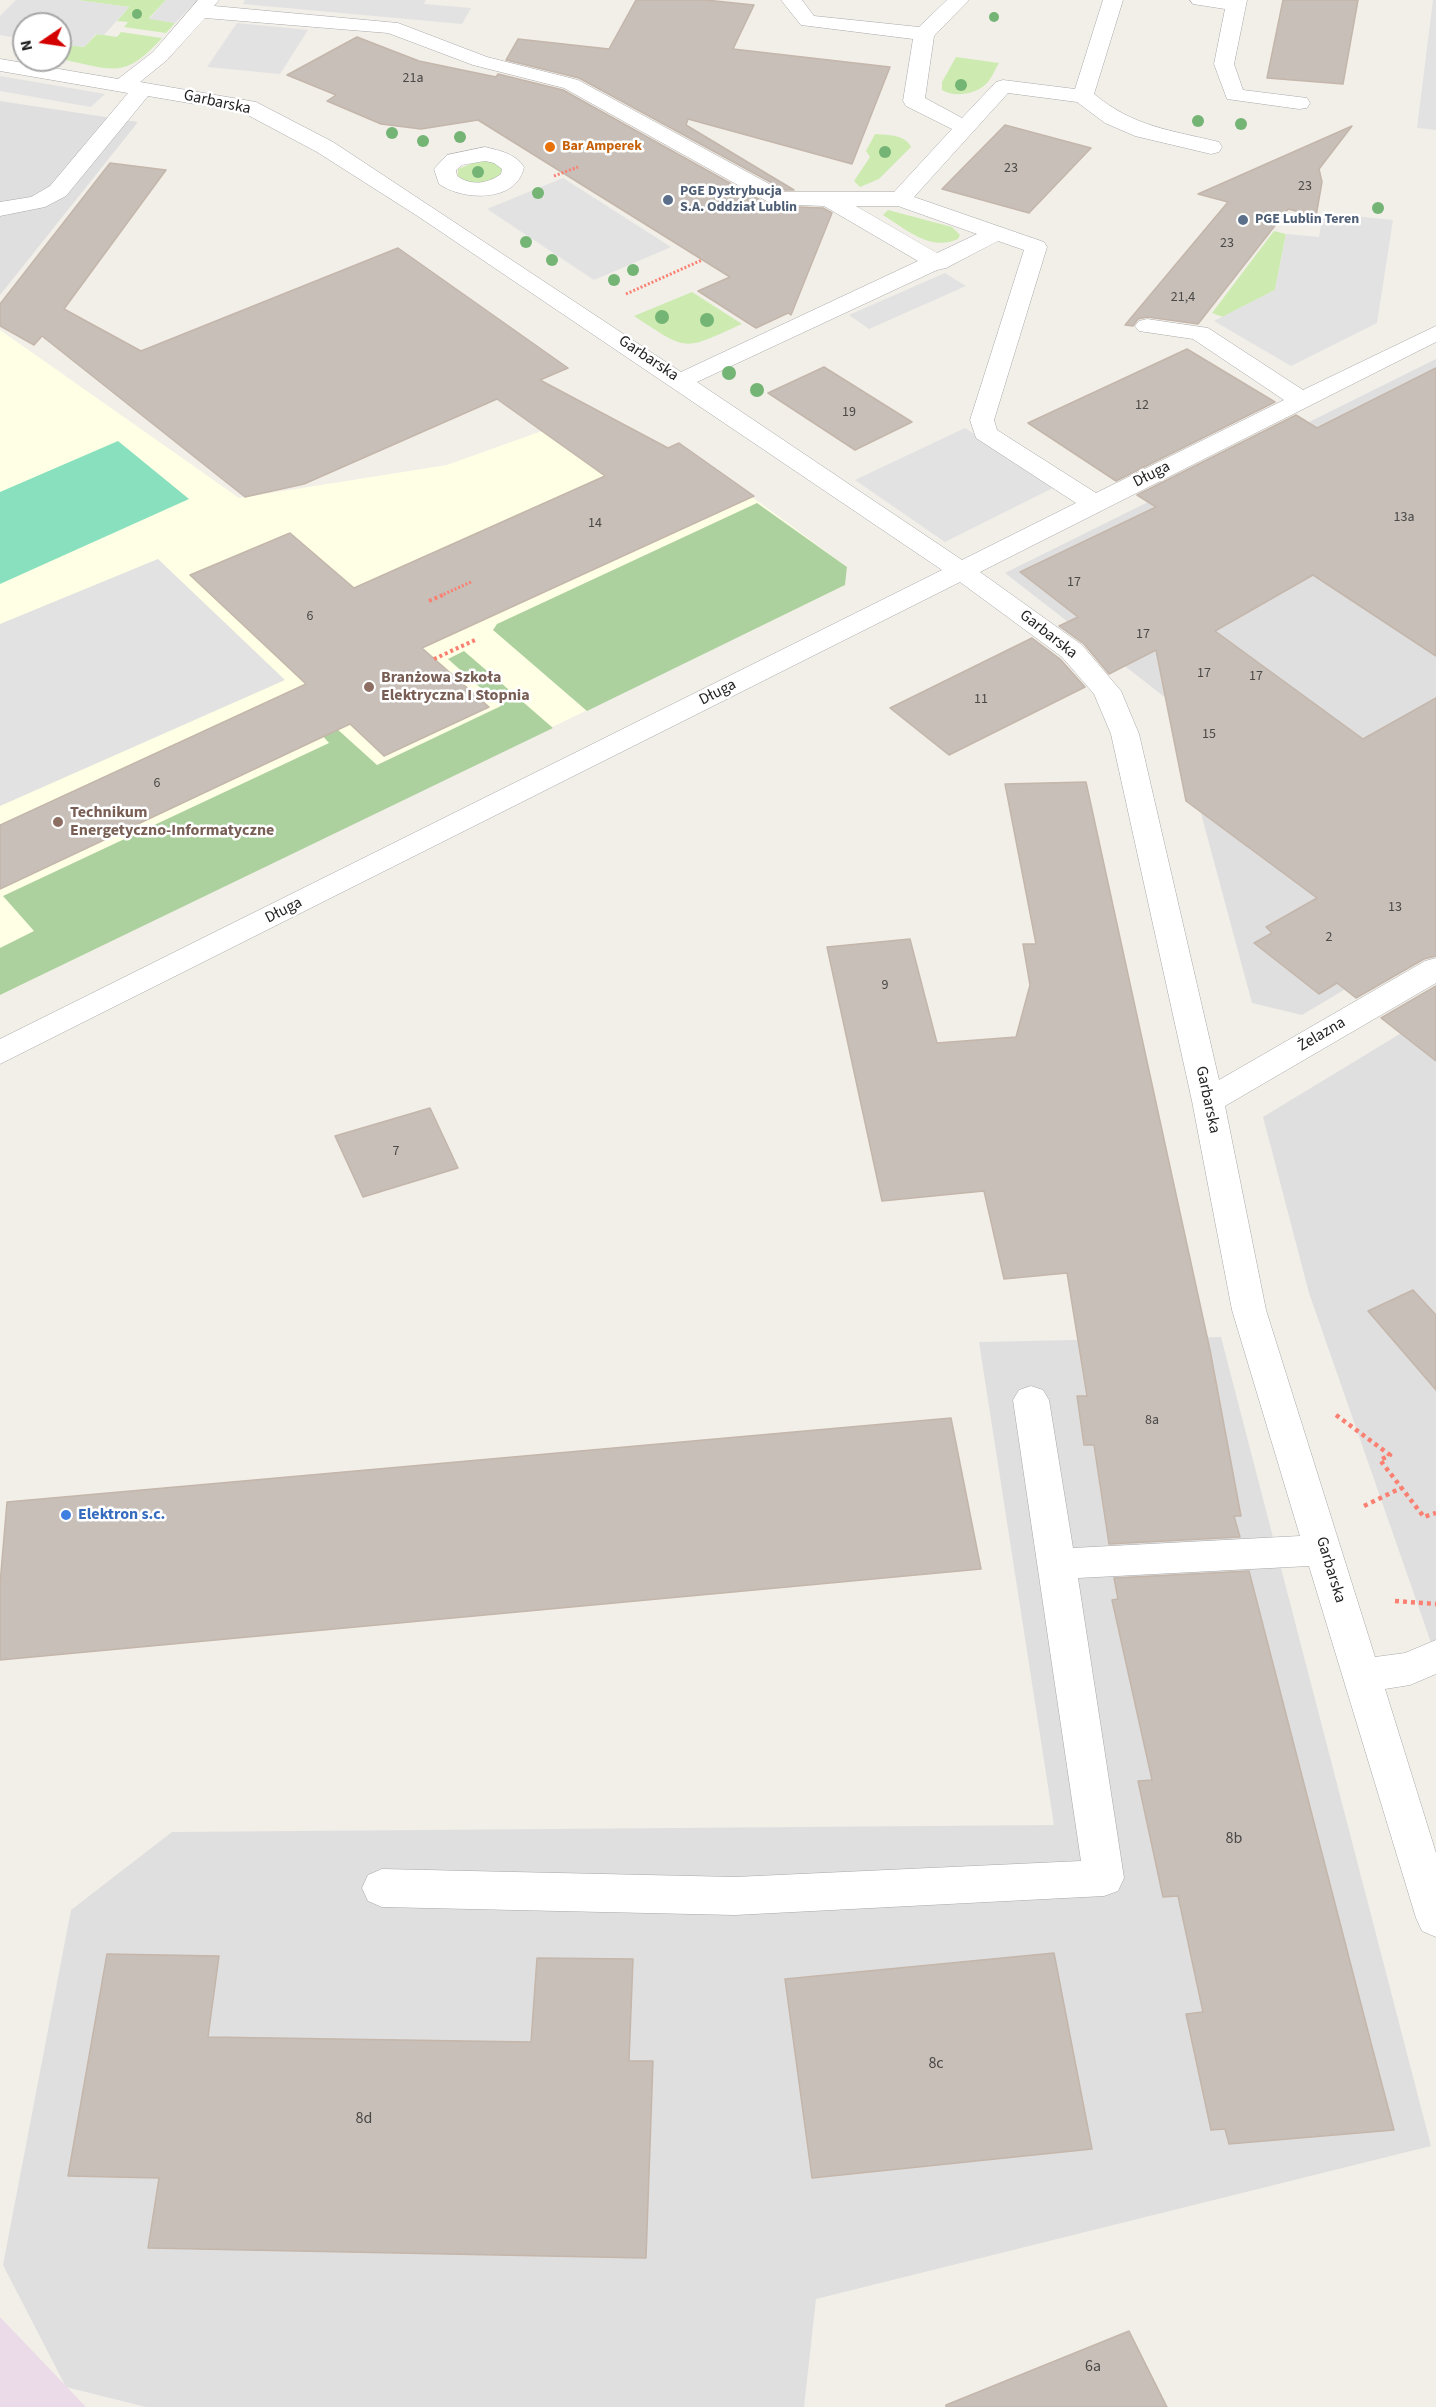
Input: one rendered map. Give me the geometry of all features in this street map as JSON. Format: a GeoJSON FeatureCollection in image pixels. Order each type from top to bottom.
{"type":"FeatureCollection","features":[{"type":"Feature","properties":{"kind":"street"},"geometry":{"type":"LineString","coordinates":[[790,0],[808,21],[924,34]]}},
{"type":"Feature","properties":{"kind":"street"},"geometry":{"type":"LineString","coordinates":[[959,0],[924,34],[914,101],[965,128]]}},
{"type":"Feature","properties":{"kind":"street"},"geometry":{"type":"LineString","coordinates":[[1083,96],[1113,0]]}},
{"type":"Feature","properties":{"kind":"street"},"geometry":{"type":"LineString","coordinates":[[1200,0],[1237,2],[1224,64],[1234,95],[1299,103]]}},
{"type":"Feature","properties":{"kind":"street"},"geometry":{"type":"LineString","coordinates":[[0,200],[0,210],[37,202],[58,191],[133,87],[204,5],[391,27],[480,61],[571,84],[780,199],[832,201],[900,199],[1036,247],[982,420],[985,433],[1095,504]]}},
{"type":"Feature","properties":{"kind":"street","name":"Garbarska"},"geometry":{"type":"LineString","coordinates":[[0,65],[248,107],[435,209],[680,381],[963,570],[1072,651],[1107,691],[1125,734],[1208,1101],[1249,1310],[1436,1918]]}},
{"type":"Feature","properties":{"kind":"street"},"geometry":{"type":"LineString","coordinates":[[900,199],[1003,86],[1083,96],[1105,116],[1150,136],[1211,147]]}},
{"type":"Feature","properties":{"kind":"street"},"geometry":{"type":"LineString","coordinates":[[484,154],[502,158],[513,167],[511,177],[435,209],[455,194],[452,183],[444,174],[449,164],[464,156],[484,154]]}},
{"type":"Feature","properties":{"kind":"street"},"geometry":{"type":"LineString","coordinates":[[452,183],[469,189],[489,188]]}},
{"type":"Feature","properties":{"kind":"street"},"geometry":{"type":"LineString","coordinates":[[832,201],[938,263]]}},
{"type":"Feature","properties":{"kind":"street"},"geometry":{"type":"LineString","coordinates":[[680,381],[997,234]]}},
{"type":"Feature","properties":{"kind":"street"},"geometry":{"type":"LineString","coordinates":[[1147,326],[1200,333],[1301,400]]}},
{"type":"Feature","properties":{"kind":"street","name":"Długa"},"geometry":{"type":"LineString","coordinates":[[0,1053],[1436,333]]}},
{"type":"Feature","properties":{"kind":"street","name":"Żelazna"},"geometry":{"type":"LineString","coordinates":[[1208,1101],[1436,969]]}},
{"type":"Feature","properties":{"kind":"street"},"geometry":{"type":"LineString","coordinates":[[382,1888],[735,1896],[1104,1878],[1031,1400]]}},
{"type":"Feature","properties":{"kind":"street"},"geometry":{"type":"LineString","coordinates":[[1057,1564],[1324,1550]]}},
{"type":"Feature","properties":{"kind":"street"},"geometry":{"type":"LineString","coordinates":[[1362,1675],[1410,1669],[1436,1656]]}},
{"type":"Feature","properties":{"kind":"path"},"geometry":{"type":"LineString","coordinates":[[617,298],[702,260]]}},
{"type":"Feature","properties":{"kind":"path"},"geometry":{"type":"LineString","coordinates":[[429,601],[471,582]]}},
{"type":"Feature","properties":{"kind":"path"},"geometry":{"type":"LineString","coordinates":[[434,659],[476,640]]}},
{"type":"Feature","properties":{"kind":"path"},"geometry":{"type":"LineString","coordinates":[[1331,1411],[1390,1455],[1380,1460],[1424,1517],[1436,1513]]}},
{"type":"Feature","properties":{"kind":"path"},"geometry":{"type":"LineString","coordinates":[[1359,1508],[1401,1488]]}},
{"type":"Feature","properties":{"kind":"path"},"geometry":{"type":"LineString","coordinates":[[1388,1600],[1436,1604]]}},
{"type":"Feature","properties":{"kind":"shaded area"},"geometry":{"type":"Polygon","coordinates":[[[16,0],[76,0],[129,7],[104,35],[96,34],[84,47],[72,46],[72,12],[12,12],[12,37],[0,35],[0,16],[16,0]]]}},
{"type":"Feature","properties":{"kind":"shaded area"},"geometry":{"type":"Polygon","coordinates":[[[166,0],[197,0],[175,23],[149,19],[166,0]]]}},
{"type":"Feature","properties":{"kind":"shaded area"},"geometry":{"type":"Polygon","coordinates":[[[245,0],[426,0],[424,4],[471,8],[462,24],[243,4],[245,0]]]}},
{"type":"Feature","properties":{"kind":"shaded area"},"geometry":{"type":"Polygon","coordinates":[[[1433,0],[1436,0],[1436,130],[1417,128],[1433,0]]]}},
{"type":"Feature","properties":{"kind":"shaded area"},"geometry":{"type":"Polygon","coordinates":[[[237,23],[308,30],[280,74],[207,67],[237,23]]]}},
{"type":"Feature","properties":{"kind":"shaded area"},"geometry":{"type":"Polygon","coordinates":[[[0,76],[105,94],[91,107],[0,91],[0,76]]]}},
{"type":"Feature","properties":{"kind":"shaded area"},"geometry":{"type":"Polygon","coordinates":[[[0,101],[138,122],[0,295],[0,101]]]}},
{"type":"Feature","properties":{"kind":"shaded area"},"geometry":{"type":"Polygon","coordinates":[[[563,178],[671,247],[594,280],[487,209],[563,178]]]}},
{"type":"Feature","properties":{"kind":"shaded area"},"geometry":{"type":"Polygon","coordinates":[[[1323,213],[1393,220],[1377,323],[1291,366],[1214,321],[1275,290],[1286,234],[1319,237],[1323,213]]]}},
{"type":"Feature","properties":{"kind":"shaded area"},"geometry":{"type":"Polygon","coordinates":[[[945,273],[966,286],[869,329],[849,315],[945,273]]]}},
{"type":"Feature","properties":{"kind":"shaded area"},"geometry":{"type":"Polygon","coordinates":[[[0,330],[239,498],[447,465],[542,431],[594,409],[668,448],[679,443],[847,567],[845,585],[0,995],[0,330]]]}},
{"type":"Feature","properties":{"kind":"shaded area"},"geometry":{"type":"Polygon","coordinates":[[[1436,359],[1436,935],[1302,1015],[1252,1003],[1171,702],[1005,573],[1436,359]]]}},
{"type":"Feature","properties":{"kind":"shaded area"},"geometry":{"type":"Polygon","coordinates":[[[965,428],[1055,487],[945,542],[855,480],[965,428]]]}},
{"type":"Feature","properties":{"kind":"shaded area"},"geometry":{"type":"Polygon","coordinates":[[[158,559],[285,680],[0,806],[0,624],[158,559]]]}},
{"type":"Feature","properties":{"kind":"shaded area"},"geometry":{"type":"Polygon","coordinates":[[[1436,1012],[1436,1657],[1309,1293],[1263,1117],[1436,1012]]]}},
{"type":"Feature","properties":{"kind":"shaded area"},"geometry":{"type":"Polygon","coordinates":[[[1221,1337],[1431,2146],[816,2299],[804,2407],[146,2407],[66,2387],[3,2265],[71,1910],[172,1832],[1054,1825],[979,1342],[1221,1337]]]}},
{"type":"Feature","properties":{"kind":"shaded area"},"geometry":{"type":"Polygon","coordinates":[[[0,2317],[86,2407],[0,2407],[0,2317]]]}},
{"type":"Feature","properties":{"kind":"green space"},"geometry":{"type":"Polygon","coordinates":[[[76,0],[166,0],[149,18],[175,23],[166,33],[124,27],[128,22],[117,21],[129,7],[76,0]]]}},
{"type":"Feature","properties":{"kind":"green space"},"geometry":{"type":"Polygon","coordinates":[[[121,32],[162,38],[149,52],[127,66],[105,68],[72,61],[72,46],[84,47],[97,34],[117,37],[121,32]]]}},
{"type":"Feature","properties":{"kind":"green space"},"geometry":{"type":"Polygon","coordinates":[[[956,57],[999,63],[983,87],[972,92],[953,94],[942,90],[942,82],[956,57]]]}},
{"type":"Feature","properties":{"kind":"green space"},"geometry":{"type":"Polygon","coordinates":[[[875,134],[900,137],[911,147],[879,179],[860,187],[854,181],[870,157],[866,151],[875,134]]]}},
{"type":"Feature","properties":{"kind":"green space"},"geometry":{"type":"Polygon","coordinates":[[[480,160],[494,162],[502,168],[500,175],[479,183],[468,182],[458,176],[458,169],[480,160]]]}},
{"type":"Feature","properties":{"kind":"green space"},"geometry":{"type":"Polygon","coordinates":[[[888,210],[952,227],[960,235],[958,239],[948,242],[928,241],[883,215],[888,210]]]}},
{"type":"Feature","properties":{"kind":"green space"},"geometry":{"type":"Polygon","coordinates":[[[1274,231],[1286,234],[1275,290],[1223,317],[1212,313],[1274,231]]]}},
{"type":"Feature","properties":{"kind":"green space"},"geometry":{"type":"Polygon","coordinates":[[[692,292],[742,324],[708,339],[686,344],[666,336],[634,316],[692,292]]]}},
{"type":"Feature","properties":{"kind":"green space"},"geometry":{"type":"Polygon","coordinates":[[[118,441],[189,499],[0,584],[0,492],[118,441]]]}},
{"type":"Feature","properties":{"kind":"green space"},"geometry":{"type":"Polygon","coordinates":[[[757,503],[847,567],[845,585],[587,711],[493,630],[497,624],[757,503]]]}},
{"type":"Feature","properties":{"kind":"green space"},"geometry":{"type":"Polygon","coordinates":[[[464,651],[553,728],[0,995],[0,948],[34,931],[3,896],[329,743],[322,735],[336,728],[377,765],[501,706],[448,659],[464,651]]]}},
{"type":"Feature","properties":{"kind":"building"},"geometry":{"type":"Polygon","coordinates":[[[636,0],[706,0],[754,5],[733,49],[890,67],[852,164],[688,119],[686,125],[794,190],[785,190],[579,78],[506,60],[518,39],[609,49],[636,0]]]}},
{"type":"Feature","properties":{"kind":"building"},"geometry":{"type":"Polygon","coordinates":[[[1283,0],[1358,0],[1343,84],[1267,78],[1283,0]]]}},
{"type":"Feature","properties":{"kind":"building"},"geometry":{"type":"Polygon","coordinates":[[[357,37],[419,61],[496,77],[498,74],[563,90],[771,206],[823,208],[832,213],[791,315],[788,313],[756,328],[698,291],[730,277],[478,120],[421,129],[381,124],[327,101],[336,95],[287,75],[357,37]]]}},
{"type":"Feature","properties":{"kind":"building"},"geometry":{"type":"Polygon","coordinates":[[[1005,125],[1091,148],[1029,213],[942,189],[1005,125]]]}},
{"type":"Feature","properties":{"kind":"building"},"geometry":{"type":"Polygon","coordinates":[[[1352,126],[1319,169],[1322,182],[1316,216],[1288,209],[1198,324],[1147,317],[1138,319],[1133,326],[1125,325],[1228,202],[1198,194],[1352,126]]]}},
{"type":"Feature","properties":{"kind":"building"},"geometry":{"type":"Polygon","coordinates":[[[110,163],[166,170],[64,309],[141,351],[398,248],[568,368],[540,380],[668,448],[679,443],[754,496],[422,648],[489,707],[384,756],[350,724],[0,889],[0,825],[306,684],[190,575],[290,533],[354,588],[605,476],[497,399],[304,484],[245,497],[42,336],[34,345],[0,326],[0,304],[110,163]]]}},
{"type":"Feature","properties":{"kind":"building"},"geometry":{"type":"Polygon","coordinates":[[[1187,349],[1275,402],[1116,481],[1028,423],[1187,349]]]}},
{"type":"Feature","properties":{"kind":"building"},"geometry":{"type":"Polygon","coordinates":[[[824,367],[912,422],[855,450],[768,393],[824,367]]]}},
{"type":"Feature","properties":{"kind":"building"},"geometry":{"type":"Polygon","coordinates":[[[1436,368],[1436,656],[1313,575],[1215,631],[1363,739],[1436,698],[1436,956],[1424,959],[1356,998],[1337,983],[1319,994],[1254,943],[1272,933],[1266,927],[1317,898],[1186,801],[1156,650],[1109,674],[1084,644],[1059,626],[1078,617],[1020,572],[1156,507],[1137,495],[1296,415],[1317,428],[1436,368]]]}},
{"type":"Feature","properties":{"kind":"building"},"geometry":{"type":"Polygon","coordinates":[[[1032,638],[1060,659],[1085,687],[949,755],[890,708],[1032,638]]]}},
{"type":"Feature","properties":{"kind":"building"},"geometry":{"type":"Polygon","coordinates":[[[1086,782],[1210,1350],[1241,1516],[1234,1516],[1240,1537],[1109,1544],[1094,1445],[1084,1445],[1077,1396],[1087,1396],[1067,1273],[1004,1279],[984,1191],[882,1201],[827,947],[910,939],[937,1043],[1016,1037],[1030,985],[1023,944],[1036,944],[1005,784],[1086,782]]]}},
{"type":"Feature","properties":{"kind":"building"},"geometry":{"type":"Polygon","coordinates":[[[1436,986],[1436,1061],[1381,1018],[1436,986]]]}},
{"type":"Feature","properties":{"kind":"building"},"geometry":{"type":"Polygon","coordinates":[[[430,1108],[458,1168],[363,1197],[335,1136],[430,1108]]]}},
{"type":"Feature","properties":{"kind":"building"},"geometry":{"type":"Polygon","coordinates":[[[1413,1290],[1436,1315],[1436,1390],[1368,1311],[1413,1290]]]}},
{"type":"Feature","properties":{"kind":"building"},"geometry":{"type":"Polygon","coordinates":[[[951,1418],[981,1569],[0,1660],[0,1584],[7,1502],[951,1418]]]}},
{"type":"Feature","properties":{"kind":"building"},"geometry":{"type":"Polygon","coordinates":[[[1249,1571],[1394,2130],[1229,2144],[1225,2129],[1211,2130],[1186,2014],[1203,2012],[1178,1896],[1163,1897],[1138,1781],[1152,1780],[1112,1600],[1118,1599],[1114,1578],[1249,1571]]]}},
{"type":"Feature","properties":{"kind":"building"},"geometry":{"type":"Polygon","coordinates":[[[1054,1953],[1092,2149],[812,2178],[785,1979],[1054,1953]]]}},
{"type":"Feature","properties":{"kind":"building"},"geometry":{"type":"Polygon","coordinates":[[[107,1954],[219,1956],[208,2037],[531,2042],[537,1958],[633,1959],[629,2061],[653,2061],[646,2258],[148,2248],[159,2178],[68,2176],[107,1954]]]}},
{"type":"Feature","properties":{"kind":"building"},"geometry":{"type":"Polygon","coordinates":[[[1129,2331],[1167,2407],[946,2407],[946,2405],[1129,2331]]]}},
{"type":"Feature","properties":{"kind":"place","name":"Bar Amperek"},"geometry":{"type":"Point","coordinates":[550,147]}},
{"type":"Feature","properties":{"kind":"place","name":"PGE Dystrybucja S.A. Oddział Lublin"},"geometry":{"type":"Point","coordinates":[668,200]}},
{"type":"Feature","properties":{"kind":"place","name":"PGE Lublin Teren"},"geometry":{"type":"Point","coordinates":[1243,220]}},
{"type":"Feature","properties":{"kind":"place","name":"Branżowa Szkoła Elektryczna I Stopnia"},"geometry":{"type":"Point","coordinates":[369,687]}},
{"type":"Feature","properties":{"kind":"place","name":"Technikum Energetyczno-Informatyczne"},"geometry":{"type":"Point","coordinates":[58,822]}},
{"type":"Feature","properties":{"kind":"place","name":"Elektron s.c."},"geometry":{"type":"Point","coordinates":[66,1515]}}]}
